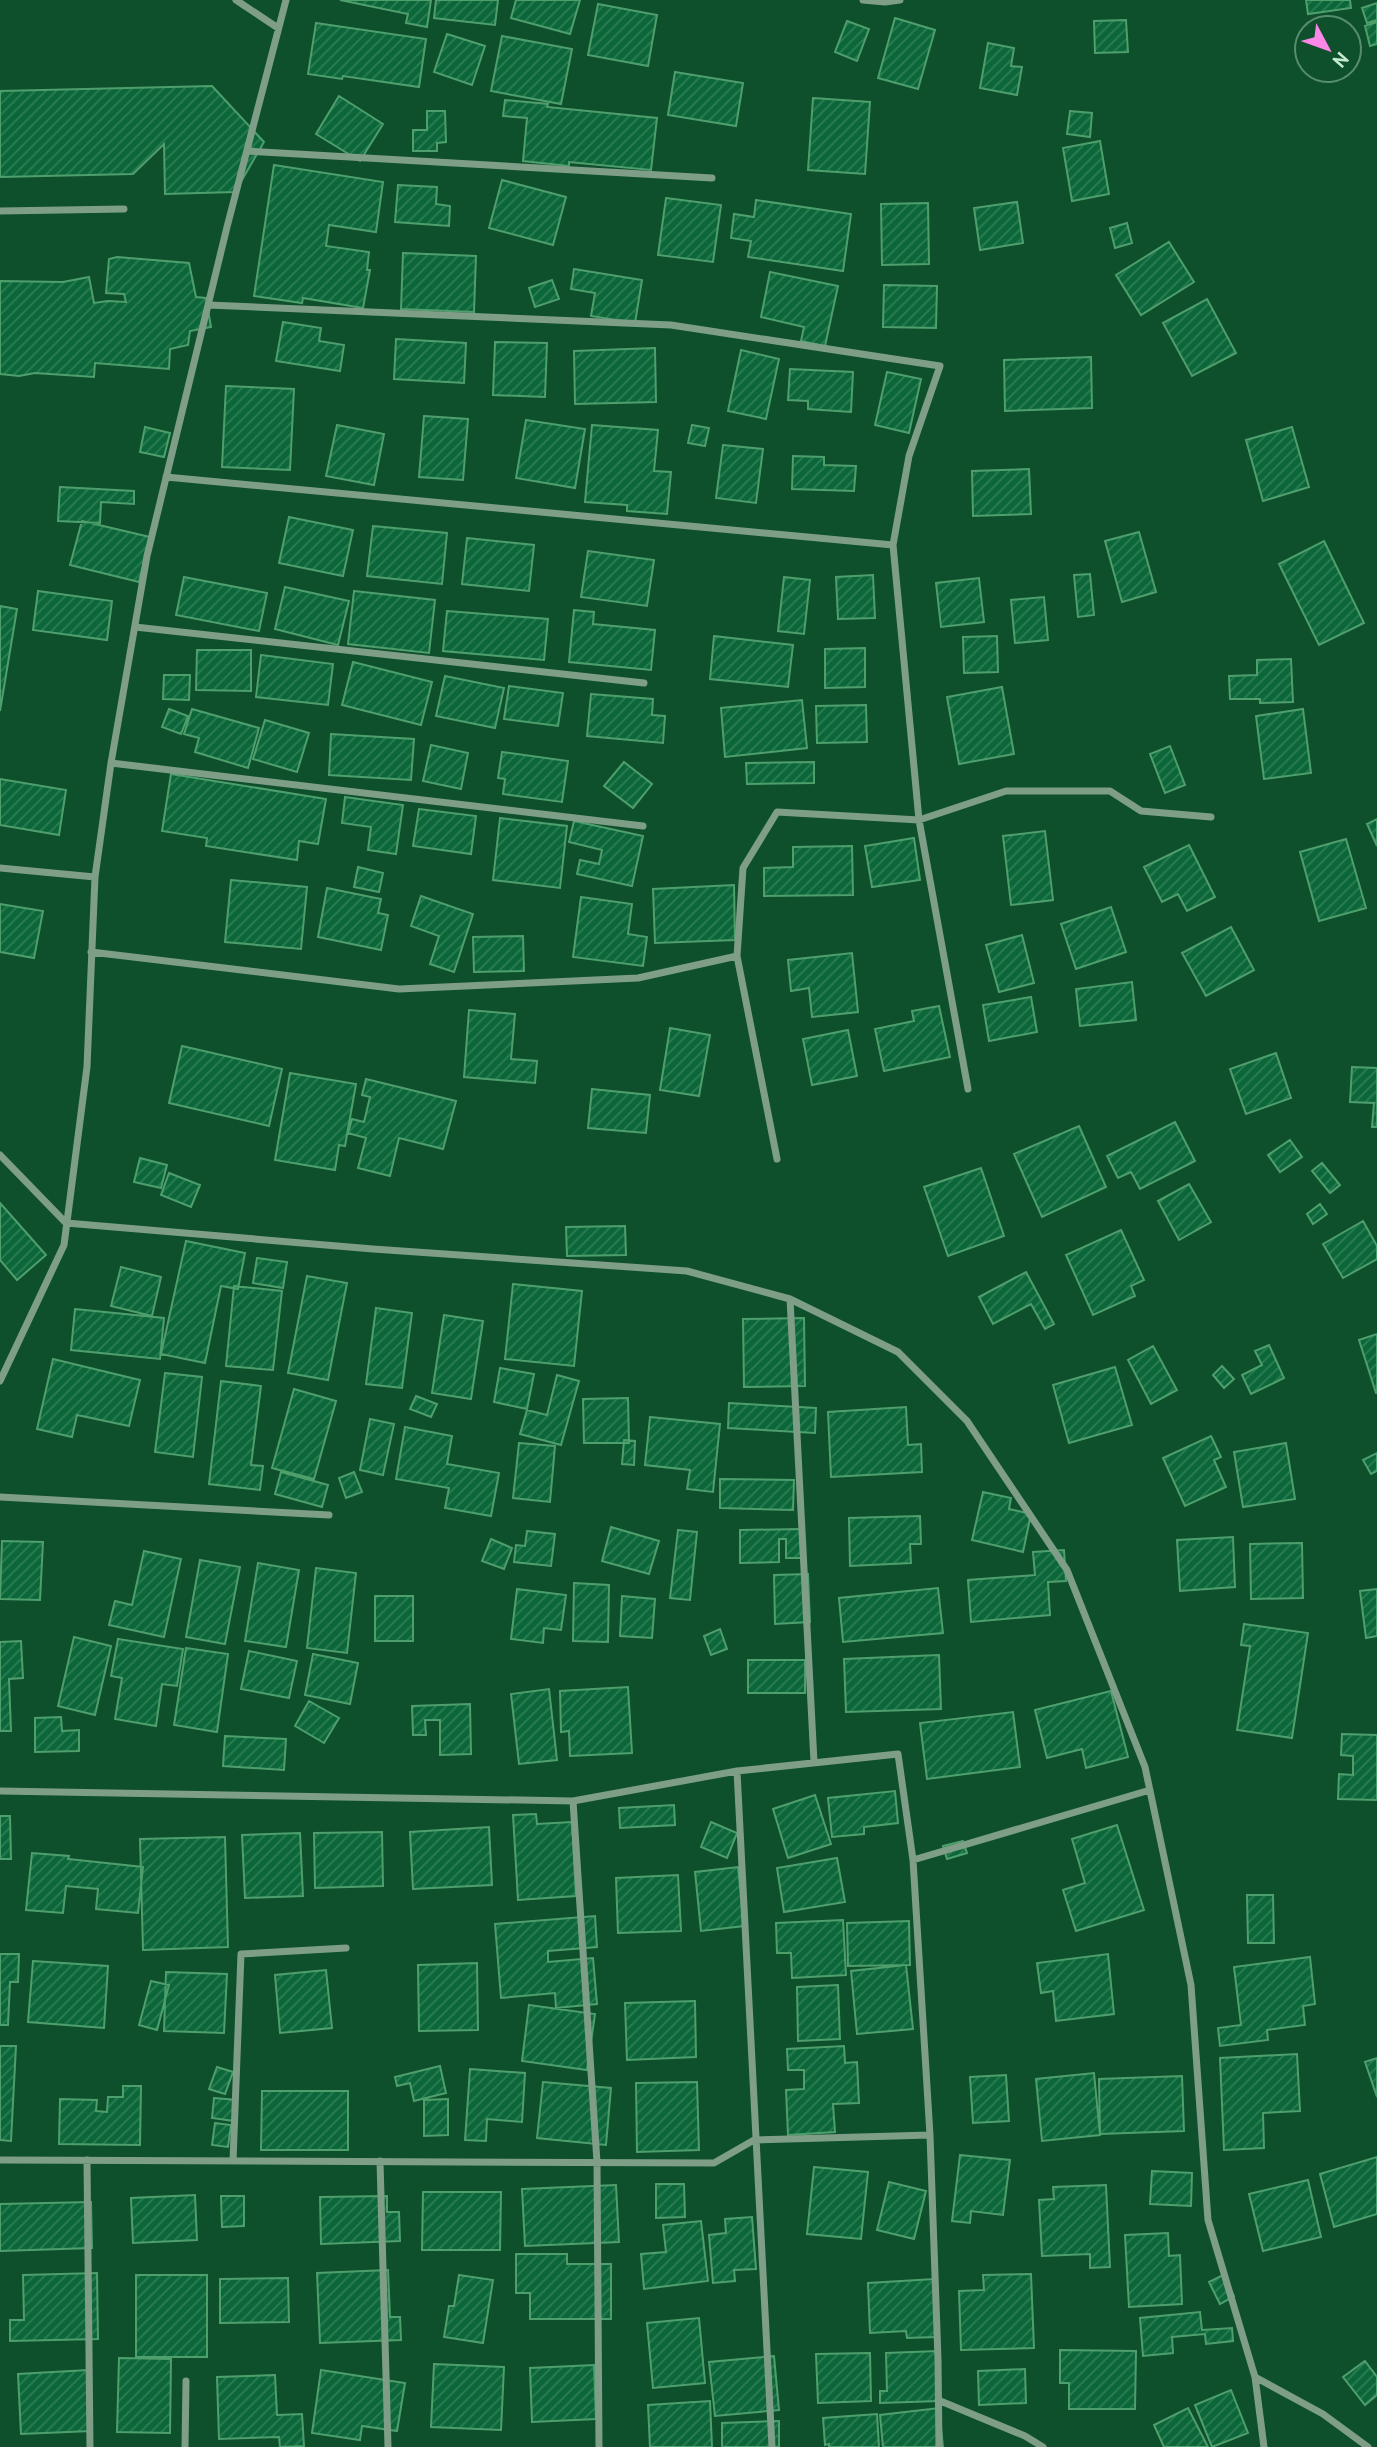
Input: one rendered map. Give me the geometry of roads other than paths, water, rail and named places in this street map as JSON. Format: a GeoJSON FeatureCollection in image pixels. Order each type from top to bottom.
{"type":"FeatureCollection","features":[{"type":"Feature","properties":{"kind":"street"},"geometry":{"type":"LineString","coordinates":[[236,0],[278,28]]}},
{"type":"Feature","properties":{"kind":"street"},"geometry":{"type":"LineString","coordinates":[[0,1381],[64,1245],[87,1067],[95,877],[111,763],[147,556],[286,0]]}},
{"type":"Feature","properties":{"kind":"street"},"geometry":{"type":"LineString","coordinates":[[863,0],[900,0]]}},
{"type":"Feature","properties":{"kind":"street"},"geometry":{"type":"LineString","coordinates":[[247,150],[712,178]]}},
{"type":"Feature","properties":{"kind":"street"},"geometry":{"type":"LineString","coordinates":[[0,211],[124,209]]}},
{"type":"Feature","properties":{"kind":"street"},"geometry":{"type":"LineString","coordinates":[[208,305],[671,325],[940,366],[909,456],[893,545],[919,820],[968,1089]]}},
{"type":"Feature","properties":{"kind":"street"},"geometry":{"type":"LineString","coordinates":[[166,477],[893,545]]}},
{"type":"Feature","properties":{"kind":"street"},"geometry":{"type":"LineString","coordinates":[[135,627],[644,683]]}},
{"type":"Feature","properties":{"kind":"street"},"geometry":{"type":"LineString","coordinates":[[111,763],[643,826]]}},
{"type":"Feature","properties":{"kind":"street"},"geometry":{"type":"LineString","coordinates":[[776,1159],[737,956],[743,869],[777,812],[919,820],[1006,791],[1110,791],[1141,811],[1211,817]]}},
{"type":"Feature","properties":{"kind":"street"},"geometry":{"type":"LineString","coordinates":[[0,868],[95,877]]}},
{"type":"Feature","properties":{"kind":"street"},"geometry":{"type":"LineString","coordinates":[[91,952],[399,989],[638,978],[737,956]]}},
{"type":"Feature","properties":{"kind":"street"},"geometry":{"type":"LineString","coordinates":[[0,1155],[66,1223],[373,1249],[687,1271],[790,1298],[898,1352],[967,1420],[1067,1570],[1145,1767],[1191,1985],[1208,2220],[1255,2377],[1264,2447]]}},
{"type":"Feature","properties":{"kind":"street"},"geometry":{"type":"LineString","coordinates":[[790,1298],[814,1762]]}},
{"type":"Feature","properties":{"kind":"street"},"geometry":{"type":"LineString","coordinates":[[0,1497],[329,1516]]}},
{"type":"Feature","properties":{"kind":"street"},"geometry":{"type":"LineString","coordinates":[[0,1791],[573,1801],[737,1770],[898,1754],[913,1860],[930,2135],[939,2447]]}},
{"type":"Feature","properties":{"kind":"street"},"geometry":{"type":"LineString","coordinates":[[737,1770],[754,2140],[772,2447]]}},
{"type":"Feature","properties":{"kind":"street"},"geometry":{"type":"LineString","coordinates":[[913,1860],[1150,1790]]}},
{"type":"Feature","properties":{"kind":"street"},"geometry":{"type":"LineString","coordinates":[[573,1801],[597,2162],[599,2447]]}},
{"type":"Feature","properties":{"kind":"street"},"geometry":{"type":"LineString","coordinates":[[233,2161],[240,1954],[346,1948]]}},
{"type":"Feature","properties":{"kind":"street"},"geometry":{"type":"LineString","coordinates":[[0,2160],[714,2163],[754,2140],[930,2135]]}},
{"type":"Feature","properties":{"kind":"street"},"geometry":{"type":"LineString","coordinates":[[87,2160],[90,2447]]}},
{"type":"Feature","properties":{"kind":"street"},"geometry":{"type":"LineString","coordinates":[[380,2161],[388,2447]]}},
{"type":"Feature","properties":{"kind":"street"},"geometry":{"type":"LineString","coordinates":[[1255,2377],[1323,2414],[1368,2447]]}},
{"type":"Feature","properties":{"kind":"street"},"geometry":{"type":"LineString","coordinates":[[185,2447],[187,2381]]}},
{"type":"Feature","properties":{"kind":"street"},"geometry":{"type":"LineString","coordinates":[[938,2400],[1025,2436],[1043,2447]]}}]}
